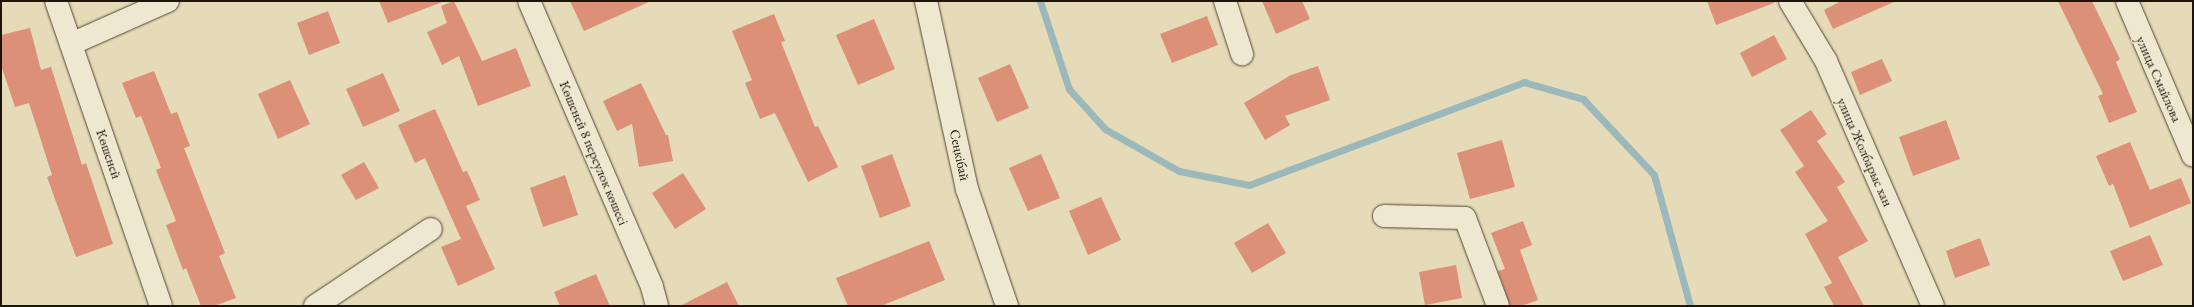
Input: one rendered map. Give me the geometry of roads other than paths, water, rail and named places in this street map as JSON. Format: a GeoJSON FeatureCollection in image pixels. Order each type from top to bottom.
{"type":"FeatureCollection","features":[{"type":"Feature","properties":{"kind":"street","name":"Көшеней"},"geometry":{"type":"LineString","coordinates":[[56,1],[162,306]]}},
{"type":"Feature","properties":{"kind":"street"},"geometry":{"type":"LineString","coordinates":[[71,44],[168,1]]}},
{"type":"Feature","properties":{"kind":"street","name":"Көшеней 8 переулок көшесі"},"geometry":{"type":"LineString","coordinates":[[529,1],[652,287],[657,306]]}},
{"type":"Feature","properties":{"kind":"street","name":"Сеңкібай"},"geometry":{"type":"LineString","coordinates":[[926,1],[967,189],[1007,306]]}},
{"type":"Feature","properties":{"kind":"street"},"geometry":{"type":"LineString","coordinates":[[1225,1],[1242,54]]}},
{"type":"Feature","properties":{"kind":"street","name":"улица Жолбарыс хан"},"geometry":{"type":"LineString","coordinates":[[1790,1],[1826,61],[1933,306]]}},
{"type":"Feature","properties":{"kind":"street","name":"улица Смайлова"},"geometry":{"type":"LineString","coordinates":[[2127,1],[2193,156]]}},
{"type":"Feature","properties":{"kind":"street"},"geometry":{"type":"LineString","coordinates":[[1384,216],[1465,218],[1498,306]]}},
{"type":"Feature","properties":{"kind":"street"},"geometry":{"type":"LineString","coordinates":[[315,306],[431,228]]}},
{"type":"Feature","properties":{"kind":"waterway"},"geometry":{"type":"LineString","coordinates":[[1040,1],[1069,89],[1105,129],[1179,171],[1249,185],[1524,82],[1583,99],[1654,175],[1690,306]]}}]}
